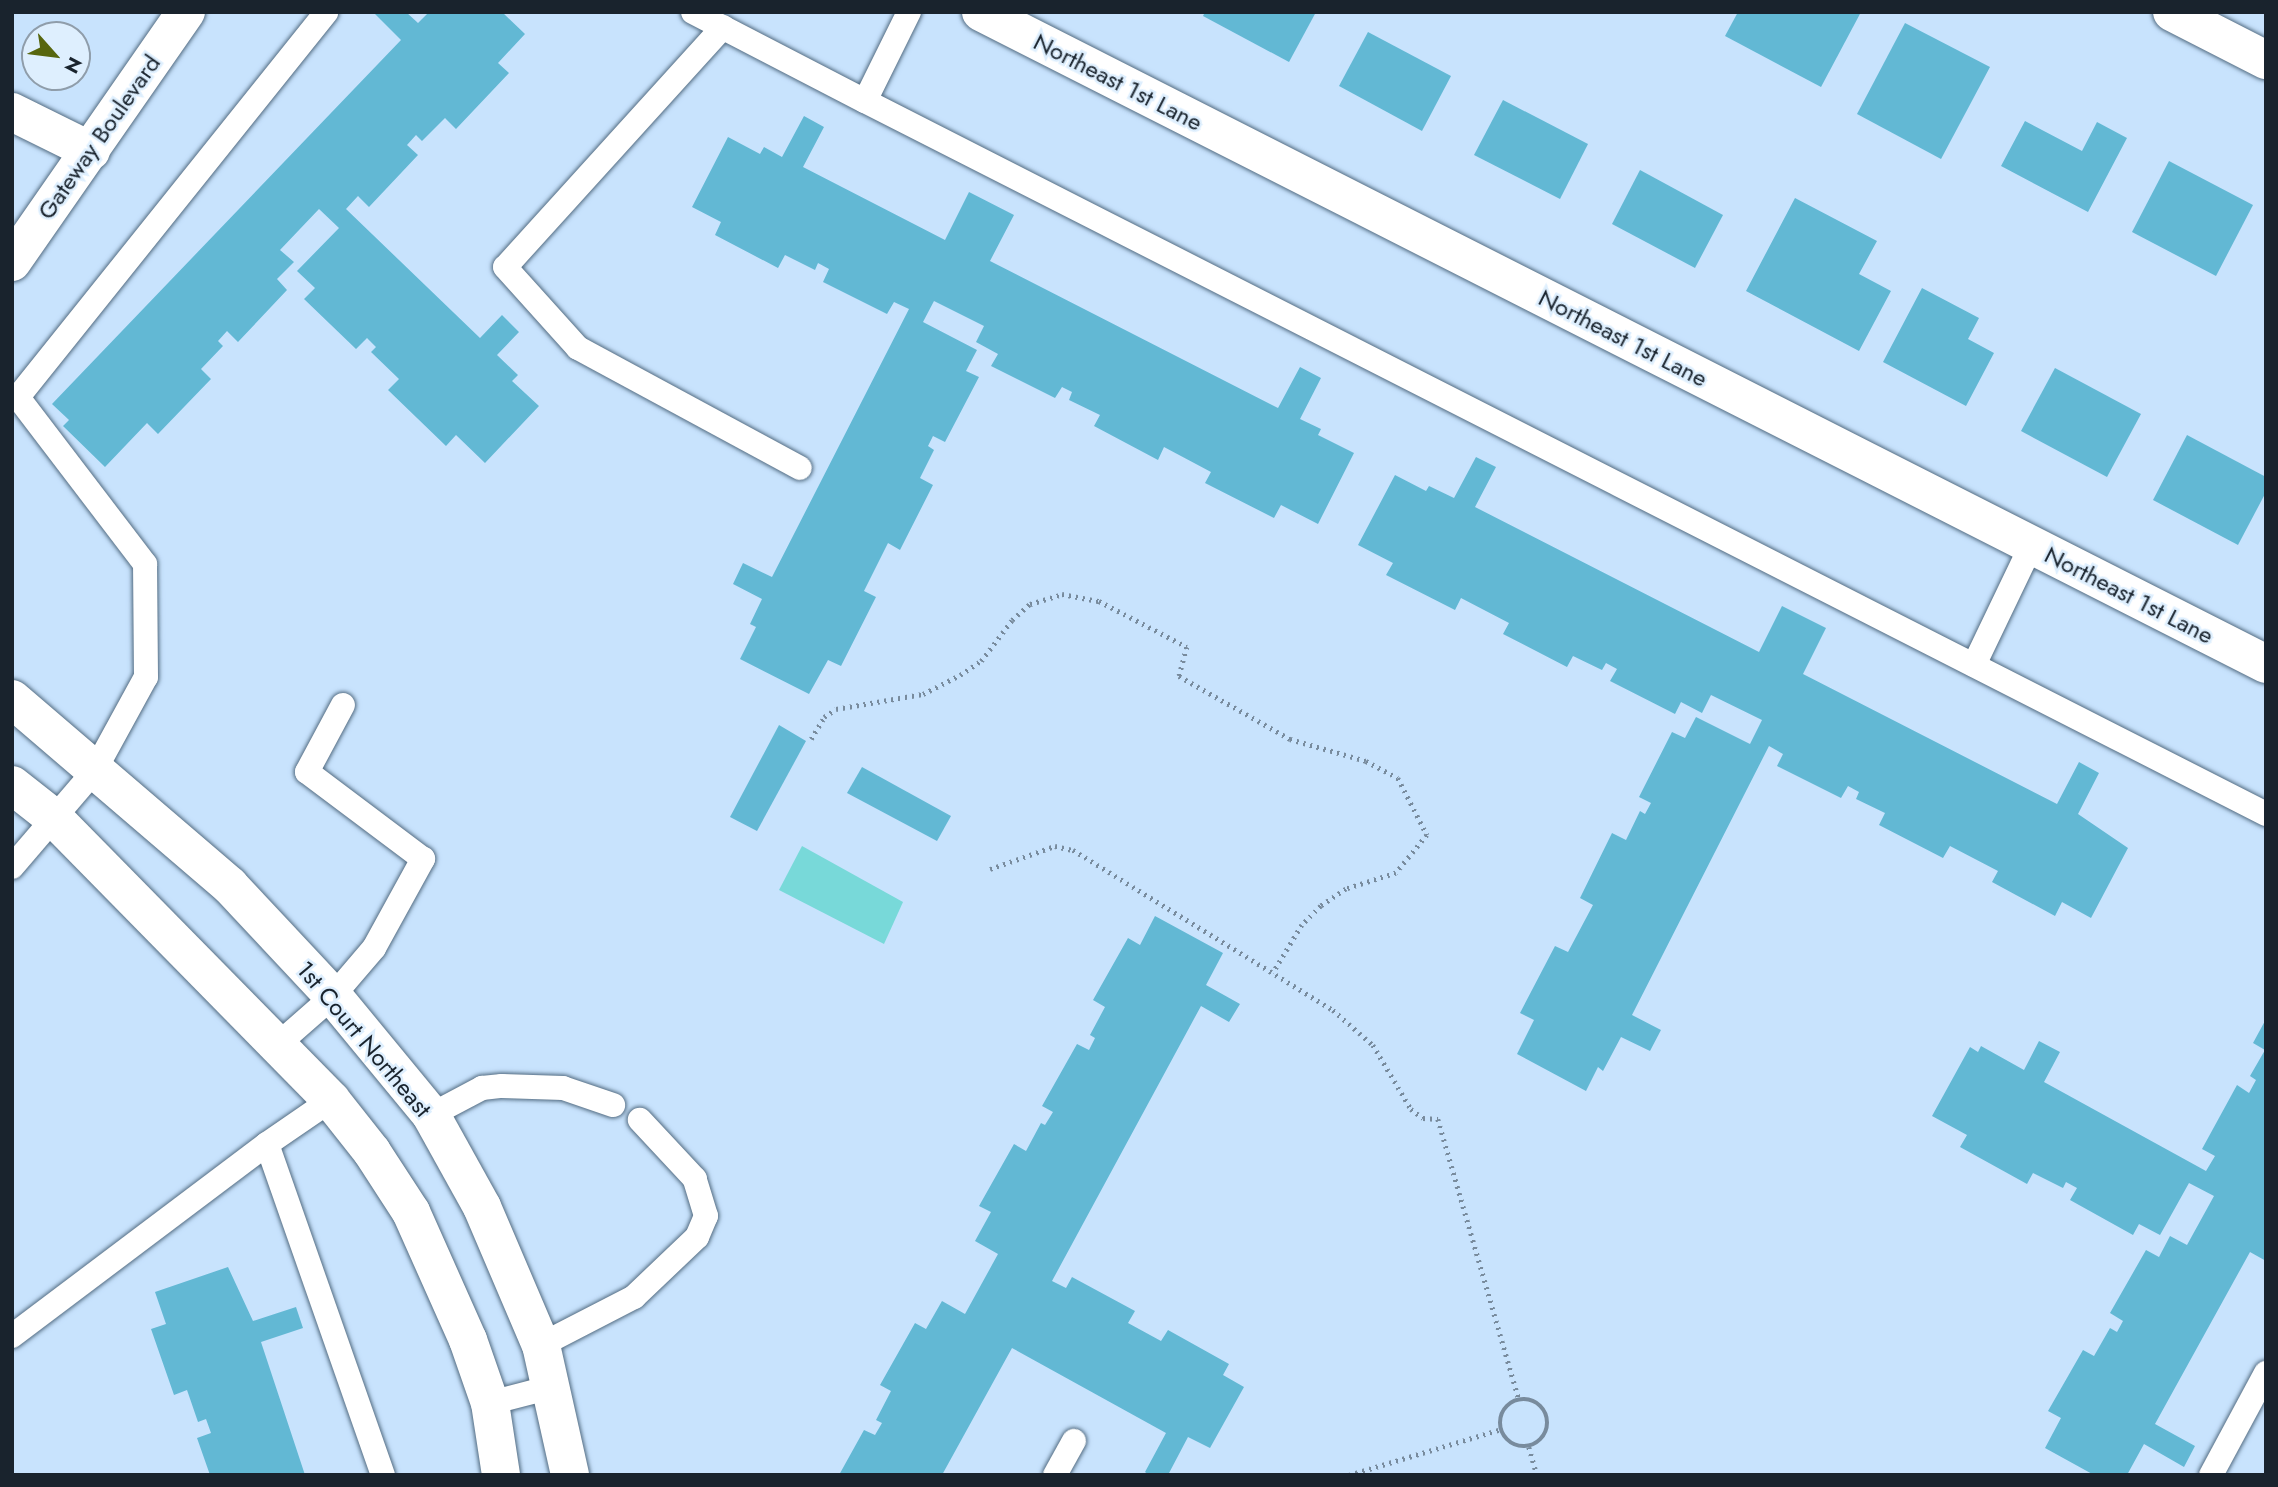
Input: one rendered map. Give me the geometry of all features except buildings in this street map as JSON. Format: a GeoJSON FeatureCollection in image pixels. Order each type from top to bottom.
{"type":"FeatureCollection","features":[{"type":"Feature","properties":{"kind":"street","name":"Gateway Boulevard"},"geometry":{"type":"LineString","coordinates":[[12,262],[186,12]]}},
{"type":"Feature","properties":{"kind":"street","name":"Northeast 1st Lane"},"geometry":{"type":"LineString","coordinates":[[981,12],[2266,664]]}},
{"type":"Feature","properties":{"kind":"street"},"geometry":{"type":"LineString","coordinates":[[2172,12],[2266,60]]}},
{"type":"Feature","properties":{"kind":"street"},"geometry":{"type":"LineString","coordinates":[[12,112],[91,151]]}},
{"type":"Feature","properties":{"kind":"street","name":"1st Court Northeast"},"geometry":{"type":"LineString","coordinates":[[12,699],[230,886],[333,996],[431,1115],[482,1206],[541,1345],[570,1475]]}},
{"type":"Feature","properties":{"kind":"street"},"geometry":{"type":"LineString","coordinates":[[12,785],[54,818],[275,1047],[331,1100],[411,1212],[468,1340],[490,1403],[501,1475]]}},
{"type":"Feature","properties":{"kind":"lane"},"geometry":{"type":"LineString","coordinates":[[12,867],[95,770],[146,677],[145,564],[18,397],[326,12]]}},
{"type":"Feature","properties":{"kind":"lane"},"geometry":{"type":"LineString","coordinates":[[693,12],[2266,814]]}},
{"type":"Feature","properties":{"kind":"lane"},"geometry":{"type":"LineString","coordinates":[[865,101],[909,12]]}},
{"type":"Feature","properties":{"kind":"lane"},"geometry":{"type":"LineString","coordinates":[[723,27],[505,267],[578,348],[800,468]]}},
{"type":"Feature","properties":{"kind":"lane"},"geometry":{"type":"LineString","coordinates":[[1974,665],[2031,546]]}},
{"type":"Feature","properties":{"kind":"lane"},"geometry":{"type":"LineString","coordinates":[[275,1047],[333,996],[374,948],[423,859],[307,772],[342,705]]}},
{"type":"Feature","properties":{"kind":"lane"},"geometry":{"type":"LineString","coordinates":[[431,1115],[482,1088],[502,1086],[562,1088],[613,1105]]}},
{"type":"Feature","properties":{"kind":"lane"},"geometry":{"type":"LineString","coordinates":[[12,1336],[267,1144],[331,1100]]}},
{"type":"Feature","properties":{"kind":"lane"},"geometry":{"type":"LineString","coordinates":[[541,1345],[634,1297],[678,1260],[697,1237],[706,1216],[695,1179],[640,1120]]}},
{"type":"Feature","properties":{"kind":"lane"},"geometry":{"type":"LineString","coordinates":[[267,1144],[383,1475]]}},
{"type":"Feature","properties":{"kind":"lane"},"geometry":{"type":"LineString","coordinates":[[2211,1475],[2266,1373]]}},
{"type":"Feature","properties":{"kind":"lane"},"geometry":{"type":"LineString","coordinates":[[490,1403],[552,1387]]}},
{"type":"Feature","properties":{"kind":"lane"},"geometry":{"type":"LineString","coordinates":[[1055,1475],[1074,1441]]}},
{"type":"Feature","properties":{"kind":"path"},"geometry":{"type":"LineString","coordinates":[[811,739],[824,717],[836,709],[923,694],[960,675],[981,661],[1030,604],[1062,594],[1099,601],[1187,647],[1179,676],[1290,739],[1366,761],[1398,778],[1427,835],[1396,873],[1346,889],[1321,906],[1302,925],[1273,972]]}},
{"type":"Feature","properties":{"kind":"path"},"geometry":{"type":"LineString","coordinates":[[990,869],[1055,846],[1073,850],[1273,972],[1354,1027],[1373,1045],[1411,1109],[1423,1118],[1438,1119],[1519,1399]]}},
{"type":"Feature","properties":{"kind":"path"},"geometry":{"type":"LineString","coordinates":[[1519,1399],[1537,1402],[1548,1416],[1544,1437],[1529,1447],[1511,1443],[1501,1429],[1503,1410],[1519,1399]]}},
{"type":"Feature","properties":{"kind":"path"},"geometry":{"type":"LineString","coordinates":[[1349,1475],[1501,1429]]}},
{"type":"Feature","properties":{"kind":"path"},"geometry":{"type":"LineString","coordinates":[[1529,1447],[1537,1475]]}},
{"type":"Feature","properties":{"kind":"shaded area"},"geometry":{"type":"Polygon","coordinates":[[[802,846],[903,902],[884,944],[779,890],[802,846]]]}}]}
